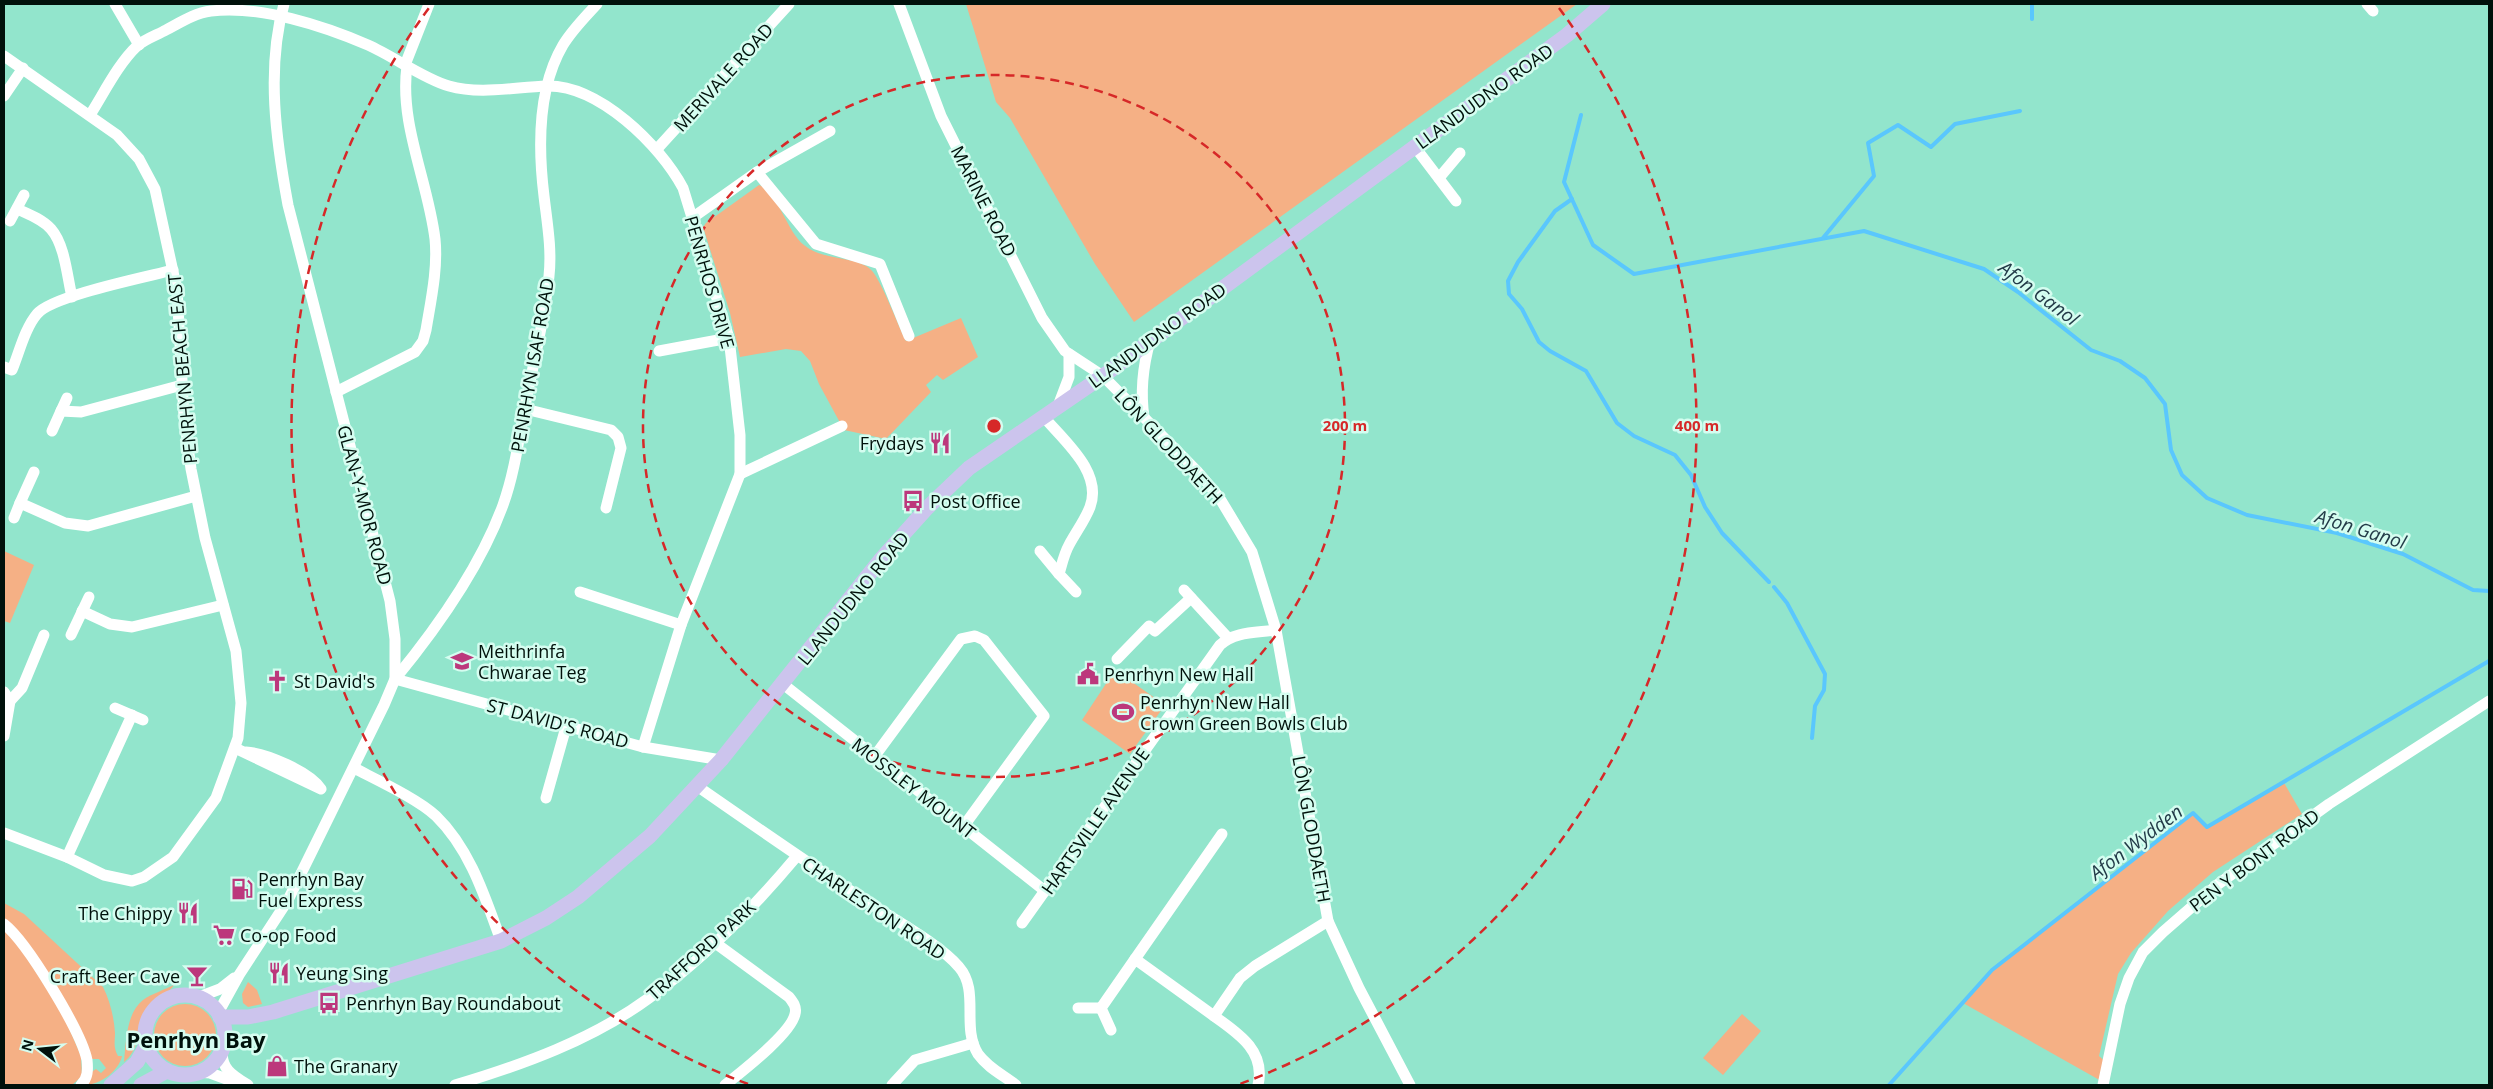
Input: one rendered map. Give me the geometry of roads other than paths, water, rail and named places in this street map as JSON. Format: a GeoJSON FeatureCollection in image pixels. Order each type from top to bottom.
{"type":"FeatureCollection","features":[{"type":"Feature","properties":{"kind":"main road","name":"LLANDUDNO ROAD"},"geometry":{"type":"LineString","coordinates":[[223,1044],[229,1032],[238,1025],[258,1016],[501,941],[546,918],[578,897],[650,836],[721,760],[882,558],[927,508],[969,468],[1103,376],[1567,35],[1603,4]]}},
{"type":"Feature","properties":{"kind":"main road"},"geometry":{"type":"LineString","coordinates":[[111,1085],[137,1062],[146,1046],[146,1024],[152,1012],[162,1002],[178,995],[199,997],[219,1015],[223,1044],[213,1062],[198,1072],[163,1077],[142,1085]]}},
{"type":"Feature","properties":{"kind":"main road","name":"LLANDUDNO ROAD"},"geometry":{"type":"LineString","coordinates":[[219,1015],[258,1016]]}},
{"type":"Feature","properties":{"kind":"main road"},"geometry":{"type":"LineString","coordinates":[[146,1046],[163,1077]]}},
{"type":"Feature","properties":{"kind":"street"},"geometry":{"type":"LineString","coordinates":[[90,115],[130,54],[139,44],[115,4]]}},
{"type":"Feature","properties":{"kind":"street"},"geometry":{"type":"LineString","coordinates":[[336,392],[415,352],[426,330],[436,258],[435,237],[404,88],[406,65],[429,4]]}},
{"type":"Feature","properties":{"kind":"street","name":"PENRHYN ISAF ROAD"},"geometry":{"type":"LineString","coordinates":[[396,679],[433,633],[489,537],[502,506],[514,465],[545,310],[550,273],[540,136],[547,86],[563,45],[597,4]]}},
{"type":"Feature","properties":{"kind":"street","name":"MERIVALE ROAD"},"geometry":{"type":"LineString","coordinates":[[657,149],[789,4]]}},
{"type":"Feature","properties":{"kind":"street","name":"MARINE ROAD"},"geometry":{"type":"LineString","coordinates":[[899,4],[941,116],[1042,318],[1070,354],[1103,376]]}},
{"type":"Feature","properties":{"kind":"street","name":"PENRHOS DRIVE"},"geometry":{"type":"LineString","coordinates":[[139,44],[193,16],[210,11],[283,9],[368,45],[448,86],[487,90],[547,86],[567,88],[600,102],[657,149],[673,170],[683,188],[729,338],[740,435],[740,474],[681,625],[643,746]]}},
{"type":"Feature","properties":{"kind":"street","name":"GLAN-Y-MOR ROAD"},"geometry":{"type":"LineString","coordinates":[[239,974],[288,900],[396,679],[395,639],[390,601],[288,205],[280,163],[275,100],[276,48],[283,9]]}},
{"type":"Feature","properties":{"kind":"street","name":"PENRHYN BEACH EAST"},"geometry":{"type":"LineString","coordinates":[[4,56],[117,135],[139,159],[147,172],[161,209],[176,290],[182,385],[196,496],[236,651],[240,676],[241,750],[216,798],[183,845],[158,869],[132,880],[104,875],[67,857],[4,833]]}},
{"type":"Feature","properties":{"kind":"street"},"geometry":{"type":"LineString","coordinates":[[4,96],[23,68]]}},
{"type":"Feature","properties":{"kind":"street"},"geometry":{"type":"LineString","coordinates":[[692,218],[757,172],[830,131]]}},
{"type":"Feature","properties":{"kind":"street"},"geometry":{"type":"LineString","coordinates":[[1415,147],[1456,201]]}},
{"type":"Feature","properties":{"kind":"street"},"geometry":{"type":"LineString","coordinates":[[1439,178],[1460,153]]}},
{"type":"Feature","properties":{"kind":"street"},"geometry":{"type":"LineString","coordinates":[[757,172],[816,244],[880,264],[909,336]]}},
{"type":"Feature","properties":{"kind":"street"},"geometry":{"type":"LineString","coordinates":[[10,221],[24,195]]}},
{"type":"Feature","properties":{"kind":"street"},"geometry":{"type":"LineString","coordinates":[[17,208],[51,229],[60,248],[72,297]]}},
{"type":"Feature","properties":{"kind":"street"},"geometry":{"type":"LineString","coordinates":[[12,371],[38,312],[43,308],[72,297],[173,270]]}},
{"type":"Feature","properties":{"kind":"street"},"geometry":{"type":"LineString","coordinates":[[659,351],[729,338]]}},
{"type":"Feature","properties":{"kind":"street"},"geometry":{"type":"LineString","coordinates":[[1144,417],[1141,398],[1144,364],[1150,340]]}},
{"type":"Feature","properties":{"kind":"street"},"geometry":{"type":"LineString","coordinates":[[1058,406],[1069,377],[1070,354]]}},
{"type":"Feature","properties":{"kind":"street","name":"LÔN GLODDAETH"},"geometry":{"type":"LineString","coordinates":[[1103,376],[1197,471],[1219,497],[1238,525],[1252,552],[1276,630],[1328,921],[1359,988],[1410,1085]]}},
{"type":"Feature","properties":{"kind":"street"},"geometry":{"type":"LineString","coordinates":[[61,411],[81,412],[182,385]]}},
{"type":"Feature","properties":{"kind":"street"},"geometry":{"type":"LineString","coordinates":[[52,431],[67,398]]}},
{"type":"Feature","properties":{"kind":"street"},"geometry":{"type":"LineString","coordinates":[[524,409],[610,430],[618,437],[621,448],[612,502]]}},
{"type":"Feature","properties":{"kind":"street"},"geometry":{"type":"LineString","coordinates":[[1044,416],[1087,468],[1093,481],[1094,494],[1090,509],[1068,547],[1059,574]]}},
{"type":"Feature","properties":{"kind":"street"},"geometry":{"type":"LineString","coordinates":[[740,474],[842,426]]}},
{"type":"Feature","properties":{"kind":"street"},"geometry":{"type":"LineString","coordinates":[[14,518],[34,472]]}},
{"type":"Feature","properties":{"kind":"street"},"geometry":{"type":"LineString","coordinates":[[20,503],[65,523],[88,526],[196,496]]}},
{"type":"Feature","properties":{"kind":"street"},"geometry":{"type":"LineString","coordinates":[[1040,551],[1076,592]]}},
{"type":"Feature","properties":{"kind":"street"},"geometry":{"type":"LineString","coordinates":[[580,592],[681,625]]}},
{"type":"Feature","properties":{"kind":"street"},"geometry":{"type":"LineString","coordinates":[[1117,659],[1149,626],[1155,631],[1187,594],[1228,638],[1276,630]]}},
{"type":"Feature","properties":{"kind":"street"},"geometry":{"type":"LineString","coordinates":[[71,635],[89,597]]}},
{"type":"Feature","properties":{"kind":"street"},"geometry":{"type":"LineString","coordinates":[[82,611],[110,624],[132,627],[223,605]]}},
{"type":"Feature","properties":{"kind":"street"},"geometry":{"type":"LineString","coordinates":[[4,736],[7,697],[22,688],[43,653],[44,635]]}},
{"type":"Feature","properties":{"kind":"street"},"geometry":{"type":"LineString","coordinates":[[874,757],[961,639],[975,636],[984,640],[1044,716],[964,827]]}},
{"type":"Feature","properties":{"kind":"street","name":"HARTSVILLE AVENUE"},"geometry":{"type":"LineString","coordinates":[[1022,924],[1220,645],[1228,638]]}},
{"type":"Feature","properties":{"kind":"street","name":"ST DAVID'S ROAD"},"geometry":{"type":"LineString","coordinates":[[396,679],[566,727],[643,746],[721,760]]}},
{"type":"Feature","properties":{"kind":"street","name":"MOSSLEY MOUNT"},"geometry":{"type":"LineString","coordinates":[[782,684],[1045,891]]}},
{"type":"Feature","properties":{"kind":"street","name":"PEN Y BONT ROAD"},"geometry":{"type":"LineString","coordinates":[[2103,1085],[2120,1004],[2129,978],[2143,952],[2163,932],[2216,885],[2329,804],[2489,701]]}},
{"type":"Feature","properties":{"kind":"street"},"geometry":{"type":"LineString","coordinates":[[115,708],[143,720]]}},
{"type":"Feature","properties":{"kind":"street"},"geometry":{"type":"LineString","coordinates":[[67,857],[132,715]]}},
{"type":"Feature","properties":{"kind":"street"},"geometry":{"type":"LineString","coordinates":[[546,798],[566,727]]}},
{"type":"Feature","properties":{"kind":"street"},"geometry":{"type":"LineString","coordinates":[[241,750],[256,752],[280,762],[316,780],[321,789],[338,798]]}},
{"type":"Feature","properties":{"kind":"street"},"geometry":{"type":"LineString","coordinates":[[354,768],[398,791],[436,816],[464,853],[481,886],[501,941]]}},
{"type":"Feature","properties":{"kind":"street","name":"CHARLESTON ROAD"},"geometry":{"type":"LineString","coordinates":[[697,786],[797,856],[933,945],[960,967],[968,984],[969,1023],[973,1044],[991,1068],[1016,1085]]}},
{"type":"Feature","properties":{"kind":"street"},"geometry":{"type":"LineString","coordinates":[[1101,1008],[1222,834]]}},
{"type":"Feature","properties":{"kind":"street","name":"TRAFFORD PARK"},"geometry":{"type":"LineString","coordinates":[[455,1085],[517,1066],[566,1045],[648,999],[714,942],[766,892],[797,856]]}},
{"type":"Feature","properties":{"kind":"street"},"geometry":{"type":"LineString","coordinates":[[1214,1016],[1240,978],[1255,966],[1328,921]]}},
{"type":"Feature","properties":{"kind":"street"},"geometry":{"type":"LineString","coordinates":[[4,924],[31,956],[65,1010],[86,1057],[88,1074],[81,1085]]}},
{"type":"Feature","properties":{"kind":"street"},"geometry":{"type":"LineString","coordinates":[[714,942],[789,997],[795,1005],[796,1012],[793,1020],[776,1040],[725,1085]]}},
{"type":"Feature","properties":{"kind":"street"},"geometry":{"type":"LineString","coordinates":[[1135,959],[1243,1037],[1251,1047],[1259,1070],[1258,1085]]}},
{"type":"Feature","properties":{"kind":"street"},"geometry":{"type":"LineString","coordinates":[[199,997],[220,989],[239,974]]}},
{"type":"Feature","properties":{"kind":"street"},"geometry":{"type":"LineString","coordinates":[[219,1015],[239,974]]}},
{"type":"Feature","properties":{"kind":"street"},"geometry":{"type":"LineString","coordinates":[[1078,1008],[1101,1008]]}},
{"type":"Feature","properties":{"kind":"street"},"geometry":{"type":"LineString","coordinates":[[1101,1008],[1111,1030]]}},
{"type":"Feature","properties":{"kind":"street"},"geometry":{"type":"LineString","coordinates":[[223,1044],[222,1061],[228,1071],[248,1085]]}},
{"type":"Feature","properties":{"kind":"street"},"geometry":{"type":"LineString","coordinates":[[892,1085],[915,1060],[973,1044]]}},
{"type":"Feature","properties":{"kind":"street"},"geometry":{"type":"LineString","coordinates":[[198,1072],[210,1073],[244,1085]]}},
{"type":"Feature","properties":{"kind":"waterway"},"geometry":{"type":"LineString","coordinates":[[2032,4],[2032,19]]}},
{"type":"Feature","properties":{"kind":"waterway"},"geometry":{"type":"LineString","coordinates":[[1823,238],[1874,176],[1868,143],[1898,125],[1931,147],[1955,124],[2020,111]]}},
{"type":"Feature","properties":{"kind":"waterway","name":"Afon Ganol"},"geometry":{"type":"LineString","coordinates":[[1581,115],[1564,182],[1593,245],[1634,274],[1864,231],[1984,269],[2018,292],[2091,350],[2120,361],[2145,378],[2165,404],[2171,450],[2182,475],[2207,498],[2247,515],[2337,533],[2403,554],[2473,590],[2489,591]]}},
{"type":"Feature","properties":{"kind":"waterway"},"geometry":{"type":"LineString","coordinates":[[1572,199],[1555,211],[1518,262],[1508,281],[1509,294],[1522,309],[1539,342],[1550,351],[1586,371],[1617,423],[1634,436],[1675,455],[1691,475],[1705,507],[1722,533],[1769,582]]}},
{"type":"Feature","properties":{"kind":"waterway"},"geometry":{"type":"LineString","coordinates":[[1774,587],[1787,603],[1825,674],[1824,690],[1815,706],[1812,738]]}},
{"type":"Feature","properties":{"kind":"waterway","name":"Afon Wydden"},"geometry":{"type":"LineString","coordinates":[[1889,1085],[1992,970],[2193,813],[2207,827],[2489,661]]}},
{"type":"Feature","properties":{"kind":"place","name":"Frydays"},"geometry":{"type":"Point","coordinates":[940,443]}},
{"type":"Feature","properties":{"kind":"place","name":"Post Office"},"geometry":{"type":"Point","coordinates":[913,501]}},
{"type":"Feature","properties":{"kind":"place","name":"Meithrinfa Chwarae Teg"},"geometry":{"type":"Point","coordinates":[462,661]}},
{"type":"Feature","properties":{"kind":"place","name":"Penrhyn New Hall"},"geometry":{"type":"Point","coordinates":[1088,674]}},
{"type":"Feature","properties":{"kind":"place","name":"St David's"},"geometry":{"type":"Point","coordinates":[277,681]}},
{"type":"Feature","properties":{"kind":"place","name":"Penrhyn New Hall Crown Green Bowls Club"},"geometry":{"type":"Point","coordinates":[1123,712]}},
{"type":"Feature","properties":{"kind":"place","name":"Penrhyn Bay Fuel Express"},"geometry":{"type":"Point","coordinates":[242,889]}},
{"type":"Feature","properties":{"kind":"place","name":"The Chippy"},"geometry":{"type":"Point","coordinates":[188,913]}},
{"type":"Feature","properties":{"kind":"place","name":"Co-op Food"},"geometry":{"type":"Point","coordinates":[224,935]}},
{"type":"Feature","properties":{"kind":"place","name":"Yeung Sing"},"geometry":{"type":"Point","coordinates":[279,973]}},
{"type":"Feature","properties":{"kind":"place","name":"Craft Beer Cave"},"geometry":{"type":"Point","coordinates":[197,976]}},
{"type":"Feature","properties":{"kind":"place","name":"Penrhyn Bay Roundabout"},"geometry":{"type":"Point","coordinates":[329,1003]}},
{"type":"Feature","properties":{"kind":"place","name":"The Granary"},"geometry":{"type":"Point","coordinates":[277,1066]}},
{"type":"Feature","properties":{"kind":"district","name":"Penrhyn Bay"},"geometry":{"type":"Point","coordinates":[196,1039]}}]}
